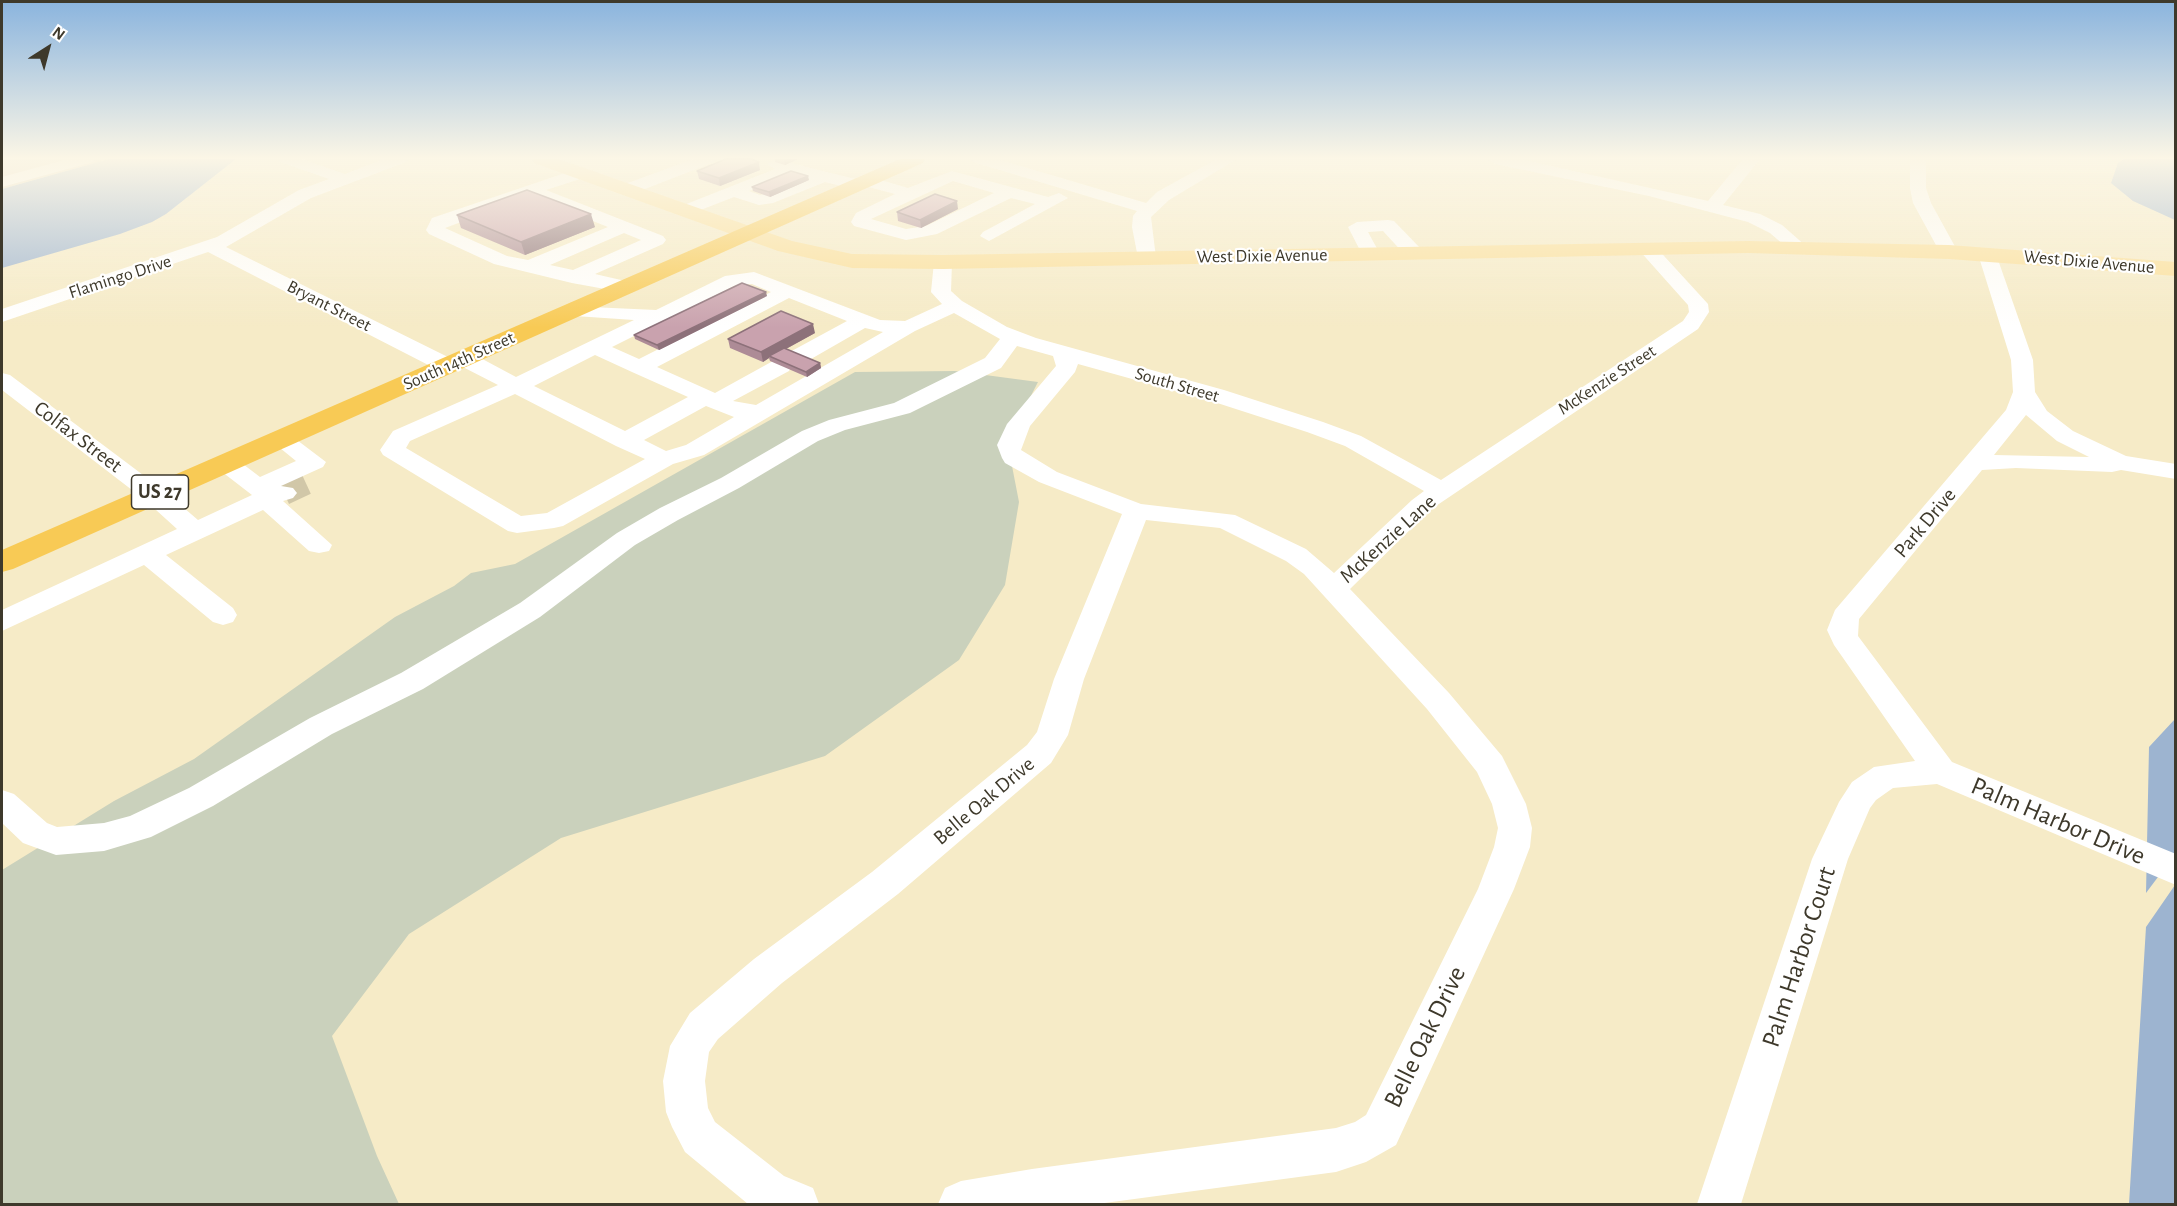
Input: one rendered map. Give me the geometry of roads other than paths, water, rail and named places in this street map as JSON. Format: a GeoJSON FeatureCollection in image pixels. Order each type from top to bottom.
{"type":"FeatureCollection","features":[{"type":"Feature","properties":{"kind":"highway","name":"South 14th Street"},"geometry":{"type":"LineString","coordinates":[[2,562],[788,215]]}},
{"type":"Feature","properties":{"kind":"main road"},"geometry":{"type":"LineString","coordinates":[[697,215],[747,233]]}},
{"type":"Feature","properties":{"kind":"main road","name":"West Dixie Avenue"},"geometry":{"type":"LineString","coordinates":[[747,233],[836,258],[943,262],[1798,248],[1987,254],[2175,269]]}},
{"type":"Feature","properties":{"kind":"street","name":"Flamingo Drive"},"geometry":{"type":"LineString","coordinates":[[2,316],[210,246],[242,233],[271,215]]}},
{"type":"Feature","properties":{"kind":"street"},"geometry":{"type":"LineString","coordinates":[[458,215],[438,222],[435,230],[501,260],[533,265],[572,277],[627,287]]}},
{"type":"Feature","properties":{"kind":"street"},"geometry":{"type":"LineString","coordinates":[[572,277],[657,240],[594,215]]}},
{"type":"Feature","properties":{"kind":"street"},"geometry":{"type":"LineString","coordinates":[[865,215],[860,222],[906,235],[928,231],[977,234],[1020,215]]}},
{"type":"Feature","properties":{"kind":"street"},"geometry":{"type":"LineString","coordinates":[[928,231],[961,215]]}},
{"type":"Feature","properties":{"kind":"street"},"geometry":{"type":"LineString","coordinates":[[1143,215],[1142,227],[1147,258]]}},
{"type":"Feature","properties":{"kind":"street"},"geometry":{"type":"LineString","coordinates":[[1741,215],[1765,222],[1798,248]]}},
{"type":"Feature","properties":{"kind":"street"},"geometry":{"type":"LineString","coordinates":[[1929,215],[1949,252]]}},
{"type":"Feature","properties":{"kind":"street"},"geometry":{"type":"LineString","coordinates":[[438,231],[460,223]]}},
{"type":"Feature","properties":{"kind":"street"},"geometry":{"type":"LineString","coordinates":[[1371,254],[1357,227],[1388,225],[1414,253]]}},
{"type":"Feature","properties":{"kind":"street"},"geometry":{"type":"LineString","coordinates":[[533,265],[624,227]]}},
{"type":"Feature","properties":{"kind":"street"},"geometry":{"type":"LineString","coordinates":[[977,234],[1004,261]]}},
{"type":"Feature","properties":{"kind":"street","name":"Bryant Street"},"geometry":{"type":"LineString","coordinates":[[210,246],[456,362],[516,386],[664,459]]}},
{"type":"Feature","properties":{"kind":"street","name":"McKenzie Street"},"geometry":{"type":"LineString","coordinates":[[1442,490],[1691,325],[1699,312],[1698,304],[1647,249]]}},
{"type":"Feature","properties":{"kind":"street","name":"Park Drive"},"geometry":{"type":"LineString","coordinates":[[1940,771],[1844,638],[1842,630],[1845,617],[2017,412],[2024,392],[2022,360],[1987,254]]}},
{"type":"Feature","properties":{"kind":"street","name":"South Street"},"geometry":{"type":"LineString","coordinates":[[943,262],[940,292],[956,305],[1013,336],[1061,352],[1216,395],[1315,427],[1353,441],[1442,490]]}},
{"type":"Feature","properties":{"kind":"street"},"geometry":{"type":"LineString","coordinates":[[572,277],[584,305],[641,316],[659,314]]}},
{"type":"Feature","properties":{"kind":"street"},"geometry":{"type":"LineString","coordinates":[[908,327],[877,326],[754,278],[732,280],[516,386],[401,436],[392,450],[517,525],[554,520],[664,459],[695,450],[908,327],[956,305]]}},
{"type":"Feature","properties":{"kind":"street"},"geometry":{"type":"LineString","coordinates":[[640,367],[788,291]]}},
{"type":"Feature","properties":{"kind":"street"},"geometry":{"type":"LineString","coordinates":[[624,441],[788,362],[863,321]]}},
{"type":"Feature","properties":{"kind":"street"},"geometry":{"type":"LineString","coordinates":[[2,803],[35,833],[56,841],[104,837],[139,828],[201,798],[321,726],[412,681],[530,610],[626,539],[730,483],[810,436],[837,424],[902,408],[984,368],[1000,355],[1013,336]]}},
{"type":"Feature","properties":{"kind":"street"},"geometry":{"type":"LineString","coordinates":[[594,347],[736,411],[760,412]]}},
{"type":"Feature","properties":{"kind":"street"},"geometry":{"type":"LineString","coordinates":[[1061,352],[1067,368],[1019,424],[1009,450],[1029,469],[1136,511]]}},
{"type":"Feature","properties":{"kind":"street","name":"Colfax Street"},"geometry":{"type":"LineString","coordinates":[[2,380],[154,495],[195,531]]}},
{"type":"Feature","properties":{"kind":"street"},"geometry":{"type":"LineString","coordinates":[[2024,392],[2038,415],[2048,425],[2097,453],[2135,467]]}},
{"type":"Feature","properties":{"kind":"street"},"geometry":{"type":"LineString","coordinates":[[2,621],[195,531],[312,471],[282,439]]}},
{"type":"Feature","properties":{"kind":"street"},"geometry":{"type":"LineString","coordinates":[[1974,463],[2016,461],[2135,467],[2175,472]]}},
{"type":"Feature","properties":{"kind":"street"},"geometry":{"type":"LineString","coordinates":[[226,463],[269,493],[277,511],[319,545]]}},
{"type":"Feature","properties":{"kind":"street","name":"McKenzie Lane"},"geometry":{"type":"LineString","coordinates":[[1335,588],[1391,531],[1442,490]]}},
{"type":"Feature","properties":{"kind":"street","name":"Belle Oak Drive"},"geometry":{"type":"LineString","coordinates":[[797,1204],[768,1192],[700,1137],[687,1112],[684,1081],[690,1046],[704,1026],[768,971],[894,875],[1039,754],[1052,735],[1069,680],[1136,511],[1209,517],[1246,528],[1296,555],[1335,588],[1438,701],[1490,765],[1509,804],[1515,828],[1512,847],[1496,889],[1380,1130],[1366,1140],[1336,1150],[1066,1186],[961,1204]]}},
{"type":"Feature","properties":{"kind":"street"},"geometry":{"type":"LineString","coordinates":[[147,554],[223,615]]}},
{"type":"Feature","properties":{"kind":"street","name":"Palm Harbor Drive"},"geometry":{"type":"LineString","coordinates":[[1940,771],[2164,866]]}},
{"type":"Feature","properties":{"kind":"street","name":"Palm Harbor Court"},"geometry":{"type":"LineString","coordinates":[[1719,1204],[1830,859],[1856,802],[1864,791],[1887,776],[1940,771]]}},
{"type":"Feature","properties":{"kind":"water"},"geometry":{"type":"Polygon","coordinates":[[[2,215],[164,215],[120,234],[2,268],[2,215]]]}},
{"type":"Feature","properties":{"kind":"water"},"geometry":{"type":"Polygon","coordinates":[[[2165,215],[2175,215],[2175,220],[2165,215]]]}},
{"type":"Feature","properties":{"kind":"water"},"geometry":{"type":"Polygon","coordinates":[[[2175,719],[2175,874],[2161,873],[2146,893],[2149,747],[2175,719]]]}},
{"type":"Feature","properties":{"kind":"water"},"geometry":{"type":"Polygon","coordinates":[[[2175,885],[2175,1204],[2129,1204],[2146,927],[2175,885]]]}},
{"type":"Feature","properties":{"kind":"tunnel"},"geometry":{"type":"LineString","coordinates":[[284,493],[310,481]]}}]}
